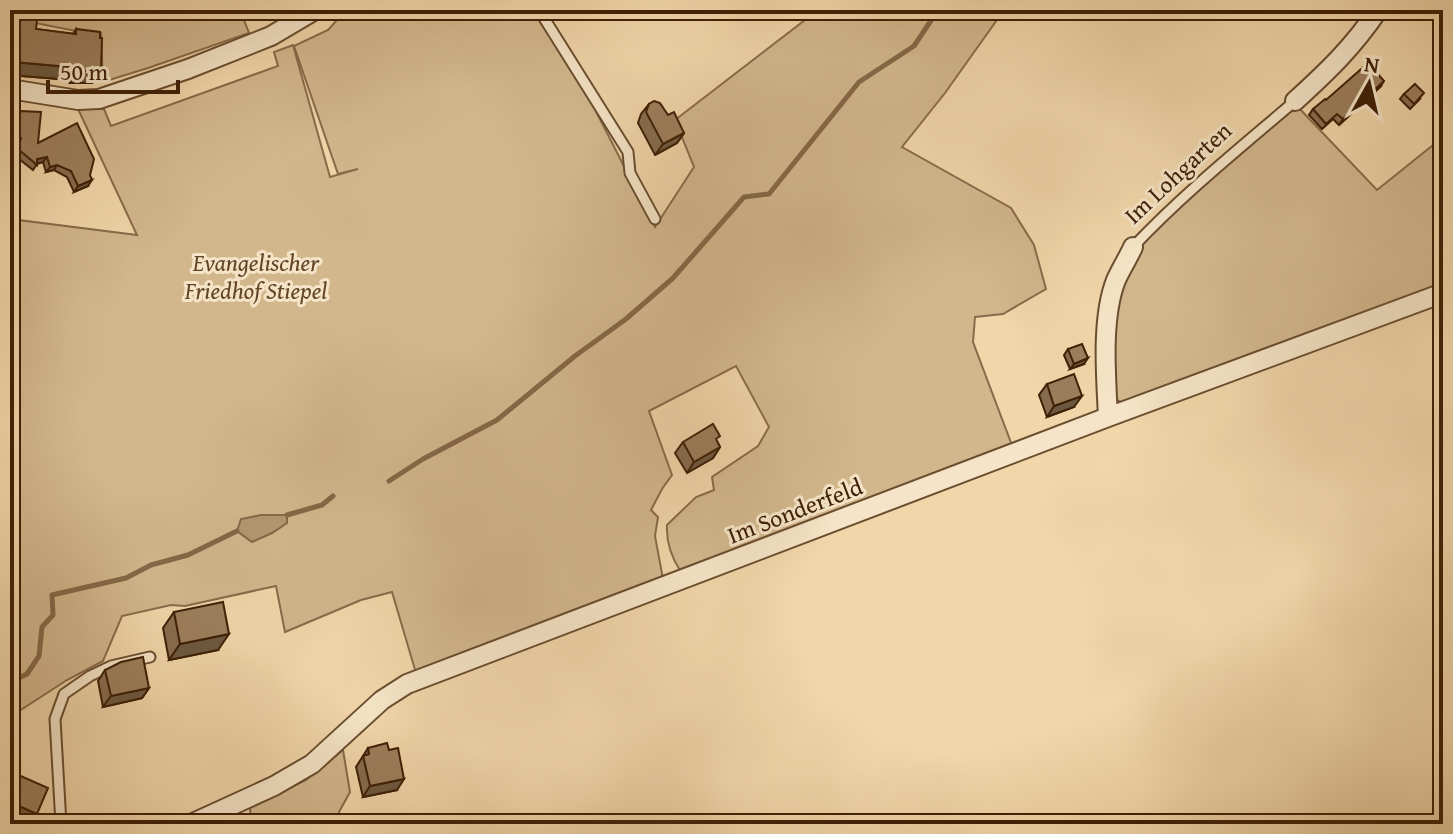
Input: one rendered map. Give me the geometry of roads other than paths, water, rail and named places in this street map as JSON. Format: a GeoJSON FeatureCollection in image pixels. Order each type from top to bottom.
{"type":"FeatureCollection","features":[{"type":"Feature","properties":{"kind":"street"},"geometry":{"type":"LineString","coordinates":[[10,89],[78,100],[99,99],[257,42],[315,10]]}},
{"type":"Feature","properties":{"kind":"street","name":"Im Lohgarten"},"geometry":{"type":"LineString","coordinates":[[1295,101],[1360,37],[1378,10]]}},
{"type":"Feature","properties":{"kind":"street","name":"Im Lohgarten"},"geometry":{"type":"LineString","coordinates":[[1108,417],[1105,369],[1108,318],[1116,282],[1133,247]]}},
{"type":"Feature","properties":{"kind":"street","name":"Im Sonderfeld"},"geometry":{"type":"LineString","coordinates":[[191,824],[274,786],[312,764],[382,700],[407,684],[1443,293]]}},
{"type":"Feature","properties":{"kind":"lane"},"geometry":{"type":"LineString","coordinates":[[539,10],[628,152],[630,173],[655,219]]}},
{"type":"Feature","properties":{"kind":"lane","name":"Im Lohgarten"},"geometry":{"type":"LineString","coordinates":[[1133,247],[1159,219],[1295,101]]}},
{"type":"Feature","properties":{"kind":"lane"},"geometry":{"type":"LineString","coordinates":[[61,824],[55,719],[64,694],[111,666],[150,657]]}},
{"type":"Feature","properties":{"kind":"waterway"},"geometry":{"type":"LineString","coordinates":[[389,481],[423,459],[497,420],[626,319],[673,278],[744,197],[769,194],[859,82],[914,46],[938,10]]}},
{"type":"Feature","properties":{"kind":"waterway"},"geometry":{"type":"LineString","coordinates":[[287,515],[322,505],[333,496]]}},
{"type":"Feature","properties":{"kind":"waterway"},"geometry":{"type":"LineString","coordinates":[[10,682],[27,674],[39,656],[42,627],[53,615],[52,595],[126,578],[151,565],[188,555],[237,531]]}},
{"type":"Feature","properties":{"kind":"park label","name":"Evangelischer Friedhof Stiepel"},"geometry":{"type":"Point","coordinates":[256,277]}}]}
